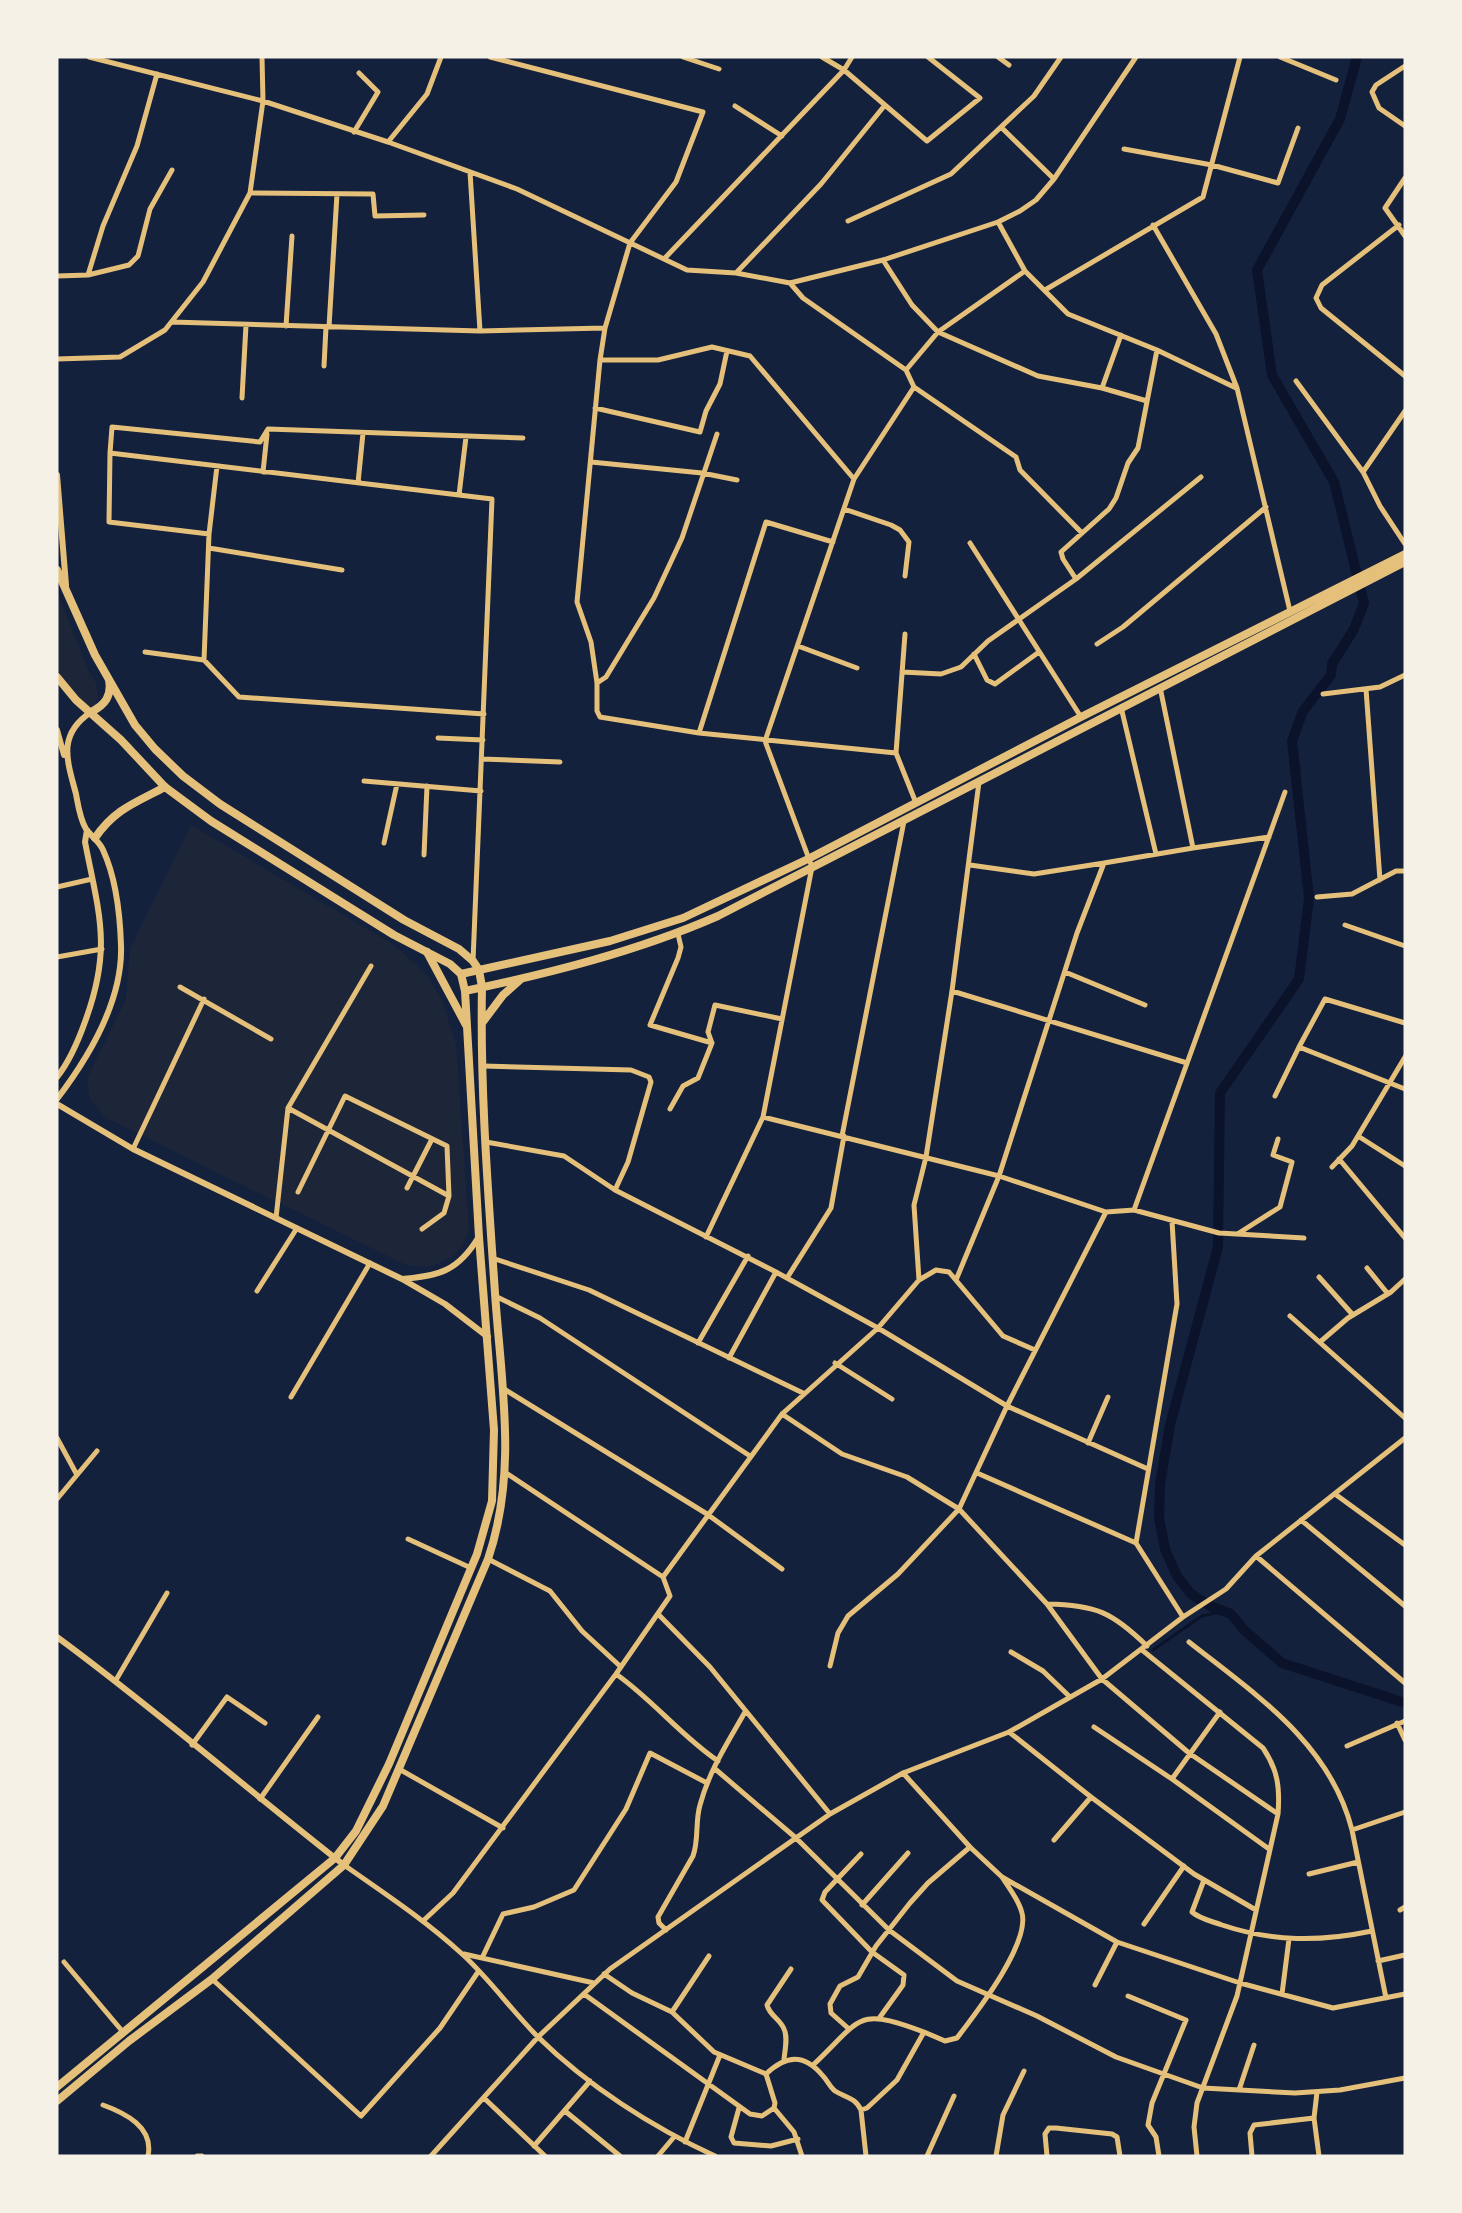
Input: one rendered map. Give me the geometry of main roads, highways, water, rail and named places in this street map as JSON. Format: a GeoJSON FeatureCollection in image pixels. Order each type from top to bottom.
{"type":"FeatureCollection","features":[{"type":"Feature","properties":{"kind":"main road"},"geometry":{"type":"LineString","coordinates":[[1376,573],[1405,554]]}},
{"type":"Feature","properties":{"kind":"main road"},"geometry":{"type":"LineString","coordinates":[[461,974],[652,929],[810,863],[904,819],[1160,687],[1309,606],[1376,573],[1405,562]]}},
{"type":"Feature","properties":{"kind":"main road"},"geometry":{"type":"LineString","coordinates":[[57,570],[84,633],[135,725],[155,749],[183,776],[220,804],[404,920],[459,948],[479,970],[482,987],[483,1066],[492,1258],[504,1389],[506,1473],[498,1531],[488,1559],[399,1769],[365,1837],[344,1865],[212,1979],[129,2041],[57,2100]]}},
{"type":"Feature","properties":{"kind":"main road"},"geometry":{"type":"LineString","coordinates":[[465,991],[678,934],[916,803],[1081,717],[1290,611],[1309,606]]}},
{"type":"Feature","properties":{"kind":"main road"},"geometry":{"type":"LineString","coordinates":[[57,676],[76,700],[91,712],[165,787],[211,821],[394,935],[450,964],[461,974],[465,991],[479,1237],[488,1338],[494,1472],[486,1528],[471,1568],[372,1800],[356,1831],[335,1858],[57,2086]]}},
{"type":"Feature","properties":{"kind":"main road"},"geometry":{"type":"LineString","coordinates":[[91,712],[101,707],[108,698],[111,687],[108,676]]}},
{"type":"Feature","properties":{"kind":"main road"},"geometry":{"type":"LineString","coordinates":[[95,838],[108,820],[125,806],[165,787]]}},
{"type":"Feature","properties":{"kind":"main road"},"geometry":{"type":"LineString","coordinates":[[427,952],[467,1028]]}},
{"type":"Feature","properties":{"kind":"main road"},"geometry":{"type":"LineString","coordinates":[[482,1023],[503,995],[524,977]]}},
{"type":"Feature","properties":{"kind":"waterway"},"geometry":{"type":"LineString","coordinates":[[1357,57],[1340,119],[1257,270],[1272,375],[1334,482],[1364,603],[1354,629],[1332,664],[1331,675],[1303,711],[1292,741],[1309,898],[1299,979],[1220,1093],[1218,1247],[1170,1425],[1160,1484],[1159,1518],[1165,1549],[1177,1576],[1191,1594],[1210,1606],[1231,1614],[1243,1629],[1282,1663],[1405,1703]]}},
{"type":"Feature","properties":{"kind":"waterway"},"geometry":{"type":"LineString","coordinates":[[1153,1650],[1202,1616],[1224,1611]]}}]}
